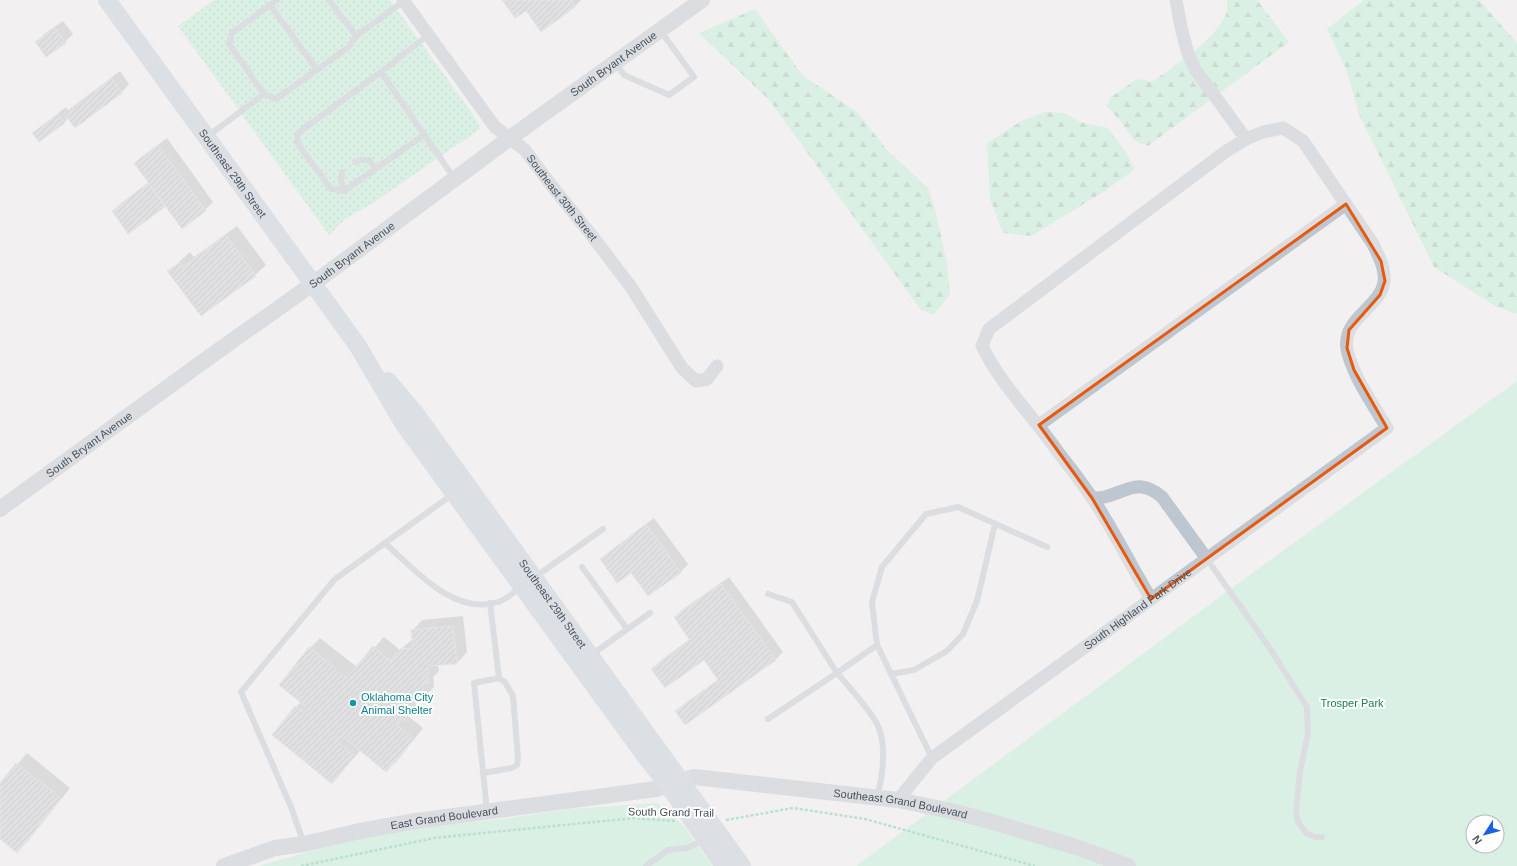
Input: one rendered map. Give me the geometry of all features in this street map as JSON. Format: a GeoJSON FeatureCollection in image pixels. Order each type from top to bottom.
{"type":"FeatureCollection","features":[{"type":"Feature","properties":{"kind":"main road","name":"Southeast 29th Street"},"geometry":{"type":"LineString","coordinates":[[108,0],[314,283],[358,346],[403,422],[455,493],[590,656],[674,783],[692,821],[724,866]]}},
{"type":"Feature","properties":{"kind":"main road","name":"Southeast 29th Street"},"geometry":{"type":"LineString","coordinates":[[358,346],[415,413],[641,751],[674,783],[710,822],[742,866]]}},
{"type":"Feature","properties":{"kind":"street","name":"South Bryant Avenue"},"geometry":{"type":"LineString","coordinates":[[0,509],[209,357],[314,283],[510,138],[702,0]]}},
{"type":"Feature","properties":{"kind":"street"},"geometry":{"type":"LineString","coordinates":[[1176,0],[1188,54],[1195,69],[1246,139]]}},
{"type":"Feature","properties":{"kind":"street","name":"Southeast 30th Street"},"geometry":{"type":"LineString","coordinates":[[404,1],[495,126],[525,150],[631,287],[682,368],[696,381],[707,379],[717,366]]}},
{"type":"Feature","properties":{"kind":"street"},"geometry":{"type":"LineString","coordinates":[[1039,425],[1346,204],[1303,141],[1283,128],[1262,132],[1246,139],[1225,152],[989,329],[982,346],[1006,387],[1039,425],[1092,498],[1151,599]]}},
{"type":"Feature","properties":{"kind":"street","name":"South Highland Park Drive"},"geometry":{"type":"LineString","coordinates":[[898,800],[932,758],[1387,428],[1354,370],[1347,348],[1349,330],[1364,310],[1380,295],[1385,281],[1381,261],[1373,244],[1346,204]]}},
{"type":"Feature","properties":{"kind":"street"},"geometry":{"type":"LineString","coordinates":[[1092,498],[1107,497],[1134,486],[1152,489],[1162,497],[1207,559]]}},
{"type":"Feature","properties":{"kind":"street","name":"Southeast Grand Boulevard"},"geometry":{"type":"LineString","coordinates":[[674,783],[694,777],[898,800],[956,812],[996,823],[1059,842],[1128,866]]}},
{"type":"Feature","properties":{"kind":"street","name":"East Grand Boulevard"},"geometry":{"type":"LineString","coordinates":[[224,866],[275,848],[304,844],[360,831],[409,822],[656,789],[674,783]]}},
{"type":"Feature","properties":{"kind":"lane"},"geometry":{"type":"LineString","coordinates":[[277,0],[232,33],[230,44],[264,94],[276,99],[349,47],[356,36],[404,1]]}},
{"type":"Feature","properties":{"kind":"lane"},"geometry":{"type":"LineString","coordinates":[[329,0],[356,36]]}},
{"type":"Feature","properties":{"kind":"lane"},"geometry":{"type":"LineString","coordinates":[[270,5],[317,70]]}},
{"type":"Feature","properties":{"kind":"lane"},"geometry":{"type":"LineString","coordinates":[[615,62],[624,75],[669,95],[694,77],[660,30]]}},
{"type":"Feature","properties":{"kind":"lane"},"geometry":{"type":"LineString","coordinates":[[424,135],[344,191],[331,189],[297,143],[298,133],[381,72],[428,35]]}},
{"type":"Feature","properties":{"kind":"lane"},"geometry":{"type":"LineString","coordinates":[[381,72],[455,179]]}},
{"type":"Feature","properties":{"kind":"lane"},"geometry":{"type":"LineString","coordinates":[[207,137],[264,94]]}},
{"type":"Feature","properties":{"kind":"lane"},"geometry":{"type":"LineString","coordinates":[[355,162],[369,160],[376,169]]}},
{"type":"Feature","properties":{"kind":"lane"},"geometry":{"type":"LineString","coordinates":[[342,172],[341,180],[344,191]]}},
{"type":"Feature","properties":{"kind":"lane"},"geometry":{"type":"LineString","coordinates":[[304,844],[291,807],[241,692],[335,579],[386,544],[455,493]]}},
{"type":"Feature","properties":{"kind":"lane"},"geometry":{"type":"LineString","coordinates":[[932,758],[877,645],[872,602],[882,567],[926,514],[958,507],[1047,547]]}},
{"type":"Feature","properties":{"kind":"lane"},"geometry":{"type":"LineString","coordinates":[[891,674],[914,670],[947,651],[963,634],[976,601],[995,524]]}},
{"type":"Feature","properties":{"kind":"lane"},"geometry":{"type":"LineString","coordinates":[[386,544],[432,585],[454,599],[477,605],[499,602],[603,529]]}},
{"type":"Feature","properties":{"kind":"lane"},"geometry":{"type":"LineString","coordinates":[[1207,559],[1269,647],[1307,707],[1308,733],[1300,772],[1296,811],[1298,822],[1306,833],[1315,837],[1322,837]]}},
{"type":"Feature","properties":{"kind":"lane"},"geometry":{"type":"LineString","coordinates":[[582,567],[627,630]]}},
{"type":"Feature","properties":{"kind":"lane"},"geometry":{"type":"LineString","coordinates":[[768,594],[792,602],[837,673],[859,698],[877,723],[883,748],[880,788],[876,797]]}},
{"type":"Feature","properties":{"kind":"lane"},"geometry":{"type":"LineString","coordinates":[[490,603],[499,678]]}},
{"type":"Feature","properties":{"kind":"lane"},"geometry":{"type":"LineString","coordinates":[[590,656],[650,613]]}},
{"type":"Feature","properties":{"kind":"lane"},"geometry":{"type":"LineString","coordinates":[[768,718],[877,645]]}},
{"type":"Feature","properties":{"kind":"lane"},"geometry":{"type":"LineString","coordinates":[[483,773],[512,768],[516,765],[518,759],[513,696],[505,682],[499,678],[474,682],[483,773],[487,811]]}},
{"type":"Feature","properties":{"kind":"lane"},"geometry":{"type":"LineString","coordinates":[[646,866],[668,850],[688,848],[705,840]]}},
{"type":"Feature","properties":{"kind":"path","name":"South Grand Trail"},"geometry":{"type":"LineString","coordinates":[[710,822],[793,808],[866,819],[1035,866]]}},
{"type":"Feature","properties":{"kind":"path","name":"South Grand Trail"},"geometry":{"type":"LineString","coordinates":[[302,866],[434,838],[634,818],[692,821]]}},
{"type":"Feature","properties":{"kind":"highlighted area"},"geometry":{"type":"Polygon","coordinates":[[[1346,204],[1381,261],[1385,281],[1380,295],[1349,330],[1347,348],[1354,370],[1387,428],[1151,599],[1092,498],[1039,425],[1346,204]]]}},
{"type":"Feature","properties":{"kind":"green space"},"geometry":{"type":"Polygon","coordinates":[[[214,0],[390,0],[477,120],[480,129],[373,203],[345,219],[329,235],[178,26],[214,0]]]}},
{"type":"Feature","properties":{"kind":"green space"},"geometry":{"type":"Polygon","coordinates":[[[1227,0],[1257,0],[1289,42],[1148,146],[1135,141],[1107,106],[1111,97],[1137,79],[1152,82],[1194,51],[1222,22],[1227,12],[1227,0]]]}},
{"type":"Feature","properties":{"kind":"green space"},"geometry":{"type":"Polygon","coordinates":[[[1364,0],[1479,0],[1517,43],[1517,314],[1495,306],[1434,267],[1360,117],[1346,69],[1327,29],[1364,0]]]}},
{"type":"Feature","properties":{"kind":"green space"},"geometry":{"type":"Polygon","coordinates":[[[755,9],[802,75],[857,112],[888,151],[928,188],[935,209],[947,263],[950,295],[933,315],[920,309],[770,101],[699,33],[755,9]]]}},
{"type":"Feature","properties":{"kind":"green space"},"geometry":{"type":"Polygon","coordinates":[[[1045,112],[1064,113],[1080,122],[1108,128],[1127,154],[1135,169],[1105,191],[1031,236],[1003,233],[990,199],[987,143],[1023,120],[1045,112]]]}},
{"type":"Feature","properties":{"kind":"green space","name":"Trosper Park"},"geometry":{"type":"Polygon","coordinates":[[[1517,381],[1517,866],[856,866],[1240,582],[1517,381]]]}},
{"type":"Feature","properties":{"kind":"green space"},"geometry":{"type":"Polygon","coordinates":[[[657,803],[684,826],[712,866],[258,866],[365,836],[425,826],[502,819],[570,809],[657,803]]]}},
{"type":"Feature","properties":{"kind":"building"},"geometry":{"type":"Polygon","coordinates":[[[502,0],[571,0],[575,7],[541,32],[526,11],[515,18],[502,0]]]}},
{"type":"Feature","properties":{"kind":"building"},"geometry":{"type":"Polygon","coordinates":[[[55,28],[66,43],[46,57],[35,42],[55,28]]]}},
{"type":"Feature","properties":{"kind":"building"},"geometry":{"type":"Polygon","coordinates":[[[112,78],[122,93],[75,128],[64,114],[112,78]]]}},
{"type":"Feature","properties":{"kind":"building"},"geometry":{"type":"Polygon","coordinates":[[[58,114],[65,123],[39,142],[32,133],[58,114]]]}},
{"type":"Feature","properties":{"kind":"building"},"geometry":{"type":"Polygon","coordinates":[[[158,145],[206,211],[182,229],[134,163],[158,145]]]}},
{"type":"Feature","properties":{"kind":"building"},"geometry":{"type":"Polygon","coordinates":[[[148,183],[165,207],[128,234],[112,211],[148,183]]]}},
{"type":"Feature","properties":{"kind":"building"},"geometry":{"type":"Polygon","coordinates":[[[226,235],[256,276],[201,316],[167,271],[180,262],[183,267],[226,235]]]}},
{"type":"Feature","properties":{"kind":"building"},"geometry":{"type":"Polygon","coordinates":[[[646,524],[681,573],[648,596],[631,573],[617,583],[600,559],[646,524]]]}},
{"type":"Feature","properties":{"kind":"building"},"geometry":{"type":"Polygon","coordinates":[[[721,584],[776,660],[685,725],[675,711],[718,680],[704,660],[665,688],[651,669],[690,641],[674,617],[721,584]]]}},
{"type":"Feature","properties":{"kind":"building","name":"Oklahoma City Animal Shelter"},"geometry":{"type":"Polygon","coordinates":[[[453,626],[457,664],[427,666],[429,683],[423,683],[424,698],[404,700],[406,720],[401,720],[397,725],[414,739],[386,772],[342,736],[337,741],[355,756],[332,784],[272,735],[295,706],[302,711],[306,707],[279,685],[309,647],[347,678],[373,646],[390,661],[400,649],[413,648],[411,630],[453,626]]]}},
{"type":"Feature","properties":{"kind":"building"},"geometry":{"type":"Polygon","coordinates":[[[16,763],[61,798],[17,853],[0,839],[0,783],[16,763]]]}},
{"type":"Feature","properties":{"kind":"place","name":"Oklahoma City Animal Shelter"},"geometry":{"type":"Point","coordinates":[353,703]}}]}
